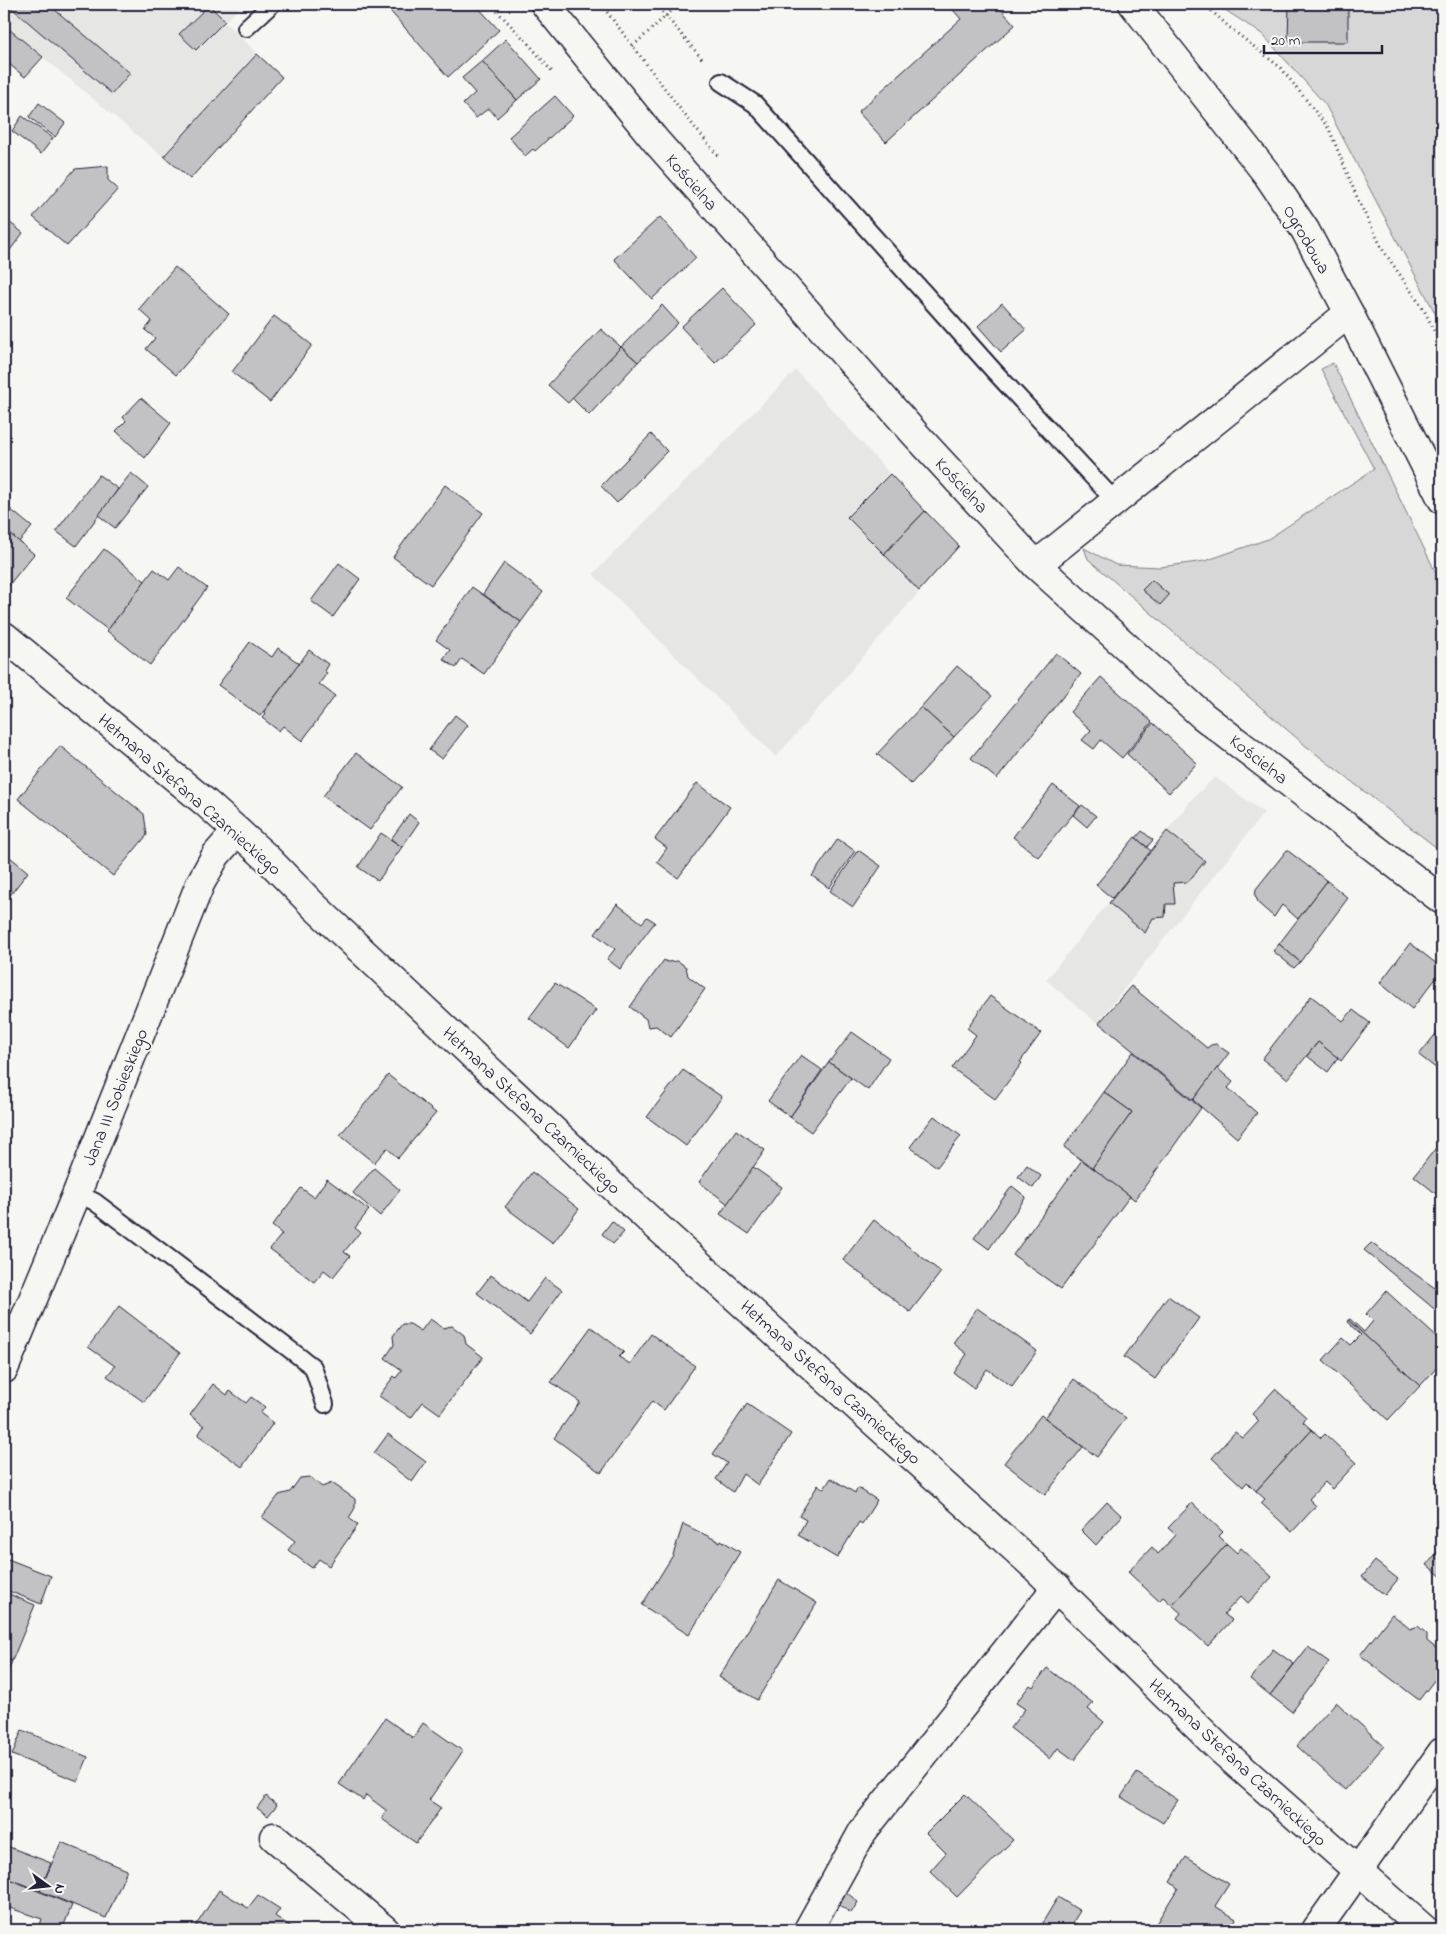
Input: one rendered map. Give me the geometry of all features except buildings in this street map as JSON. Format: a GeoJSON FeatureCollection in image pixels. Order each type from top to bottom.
{"type":"FeatureCollection","features":[{"type":"Feature","properties":{"kind":"street","name":"Kościelna"},"geometry":{"type":"LineString","coordinates":[[545,4],[655,140],[916,435],[1036,565],[1203,716],[1442,900]]}},
{"type":"Feature","properties":{"kind":"street","name":"Ogrodowa"},"geometry":{"type":"LineString","coordinates":[[1133,4],[1267,174],[1305,230],[1349,313],[1442,499]]}},
{"type":"Feature","properties":{"kind":"street"},"geometry":{"type":"LineString","coordinates":[[1036,565],[1349,313]]}},
{"type":"Feature","properties":{"kind":"street","name":"Hetmana Stefana Czarnieckiego"},"geometry":{"type":"LineString","coordinates":[[4,636],[198,796],[265,856],[314,906],[621,1194],[879,1424],[1057,1587],[1116,1648],[1219,1748],[1425,1930]]}},
{"type":"Feature","properties":{"kind":"street","name":"Jana III Sobieskiego"},"geometry":{"type":"LineString","coordinates":[[4,1369],[10,1333],[77,1193],[200,884],[216,855],[237,831]]}},
{"type":"Feature","properties":{"kind":"street"},"geometry":{"type":"LineString","coordinates":[[808,1930],[862,1831],[1057,1587]]}},
{"type":"Feature","properties":{"kind":"street"},"geometry":{"type":"LineString","coordinates":[[1316,1930],[1442,1752]]}},
{"type":"Feature","properties":{"kind":"street"},"geometry":{"type":"LineString","coordinates":[[274,1837],[385,1930]]}},
{"type":"Feature","properties":{"kind":"lane"},"geometry":{"type":"LineString","coordinates":[[246,28],[272,4]]}},
{"type":"Feature","properties":{"kind":"lane"},"geometry":{"type":"LineString","coordinates":[[721,82],[756,104],[994,370],[1115,501]]}},
{"type":"Feature","properties":{"kind":"lane"},"geometry":{"type":"LineString","coordinates":[[77,1193],[95,1202],[313,1367],[324,1404]]}},
{"type":"Feature","properties":{"kind":"path"},"geometry":{"type":"LineString","coordinates":[[656,4],[721,82]]}},
{"type":"Feature","properties":{"kind":"path"},"geometry":{"type":"LineString","coordinates":[[633,46],[679,4]]}},
{"type":"Feature","properties":{"kind":"path"},"geometry":{"type":"LineString","coordinates":[[1204,4],[1281,68],[1329,129],[1359,202],[1383,250],[1424,310],[1442,348]]}},
{"type":"Feature","properties":{"kind":"shaded area"},"geometry":{"type":"Polygon","coordinates":[[[4,4],[243,4],[225,22],[282,77],[190,179],[4,25],[4,4]]]}},
{"type":"Feature","properties":{"kind":"shaded area"},"geometry":{"type":"Polygon","coordinates":[[[1216,4],[1442,4],[1442,326],[1325,104],[1262,34],[1216,4]]]}},
{"type":"Feature","properties":{"kind":"shaded area"},"geometry":{"type":"Polygon","coordinates":[[[1333,363],[1442,585],[1442,852],[1306,746],[1088,559],[1084,548],[1116,565],[1160,567],[1205,561],[1268,539],[1374,469],[1321,369],[1333,363]]]}},
{"type":"Feature","properties":{"kind":"shaded area"},"geometry":{"type":"Polygon","coordinates":[[[796,370],[890,474],[959,546],[776,757],[593,574],[796,370]]]}},
{"type":"Feature","properties":{"kind":"shaded area"},"geometry":{"type":"Polygon","coordinates":[[[1215,777],[1264,813],[1097,1023],[1046,980],[1194,797],[1215,777]]]}}]}
